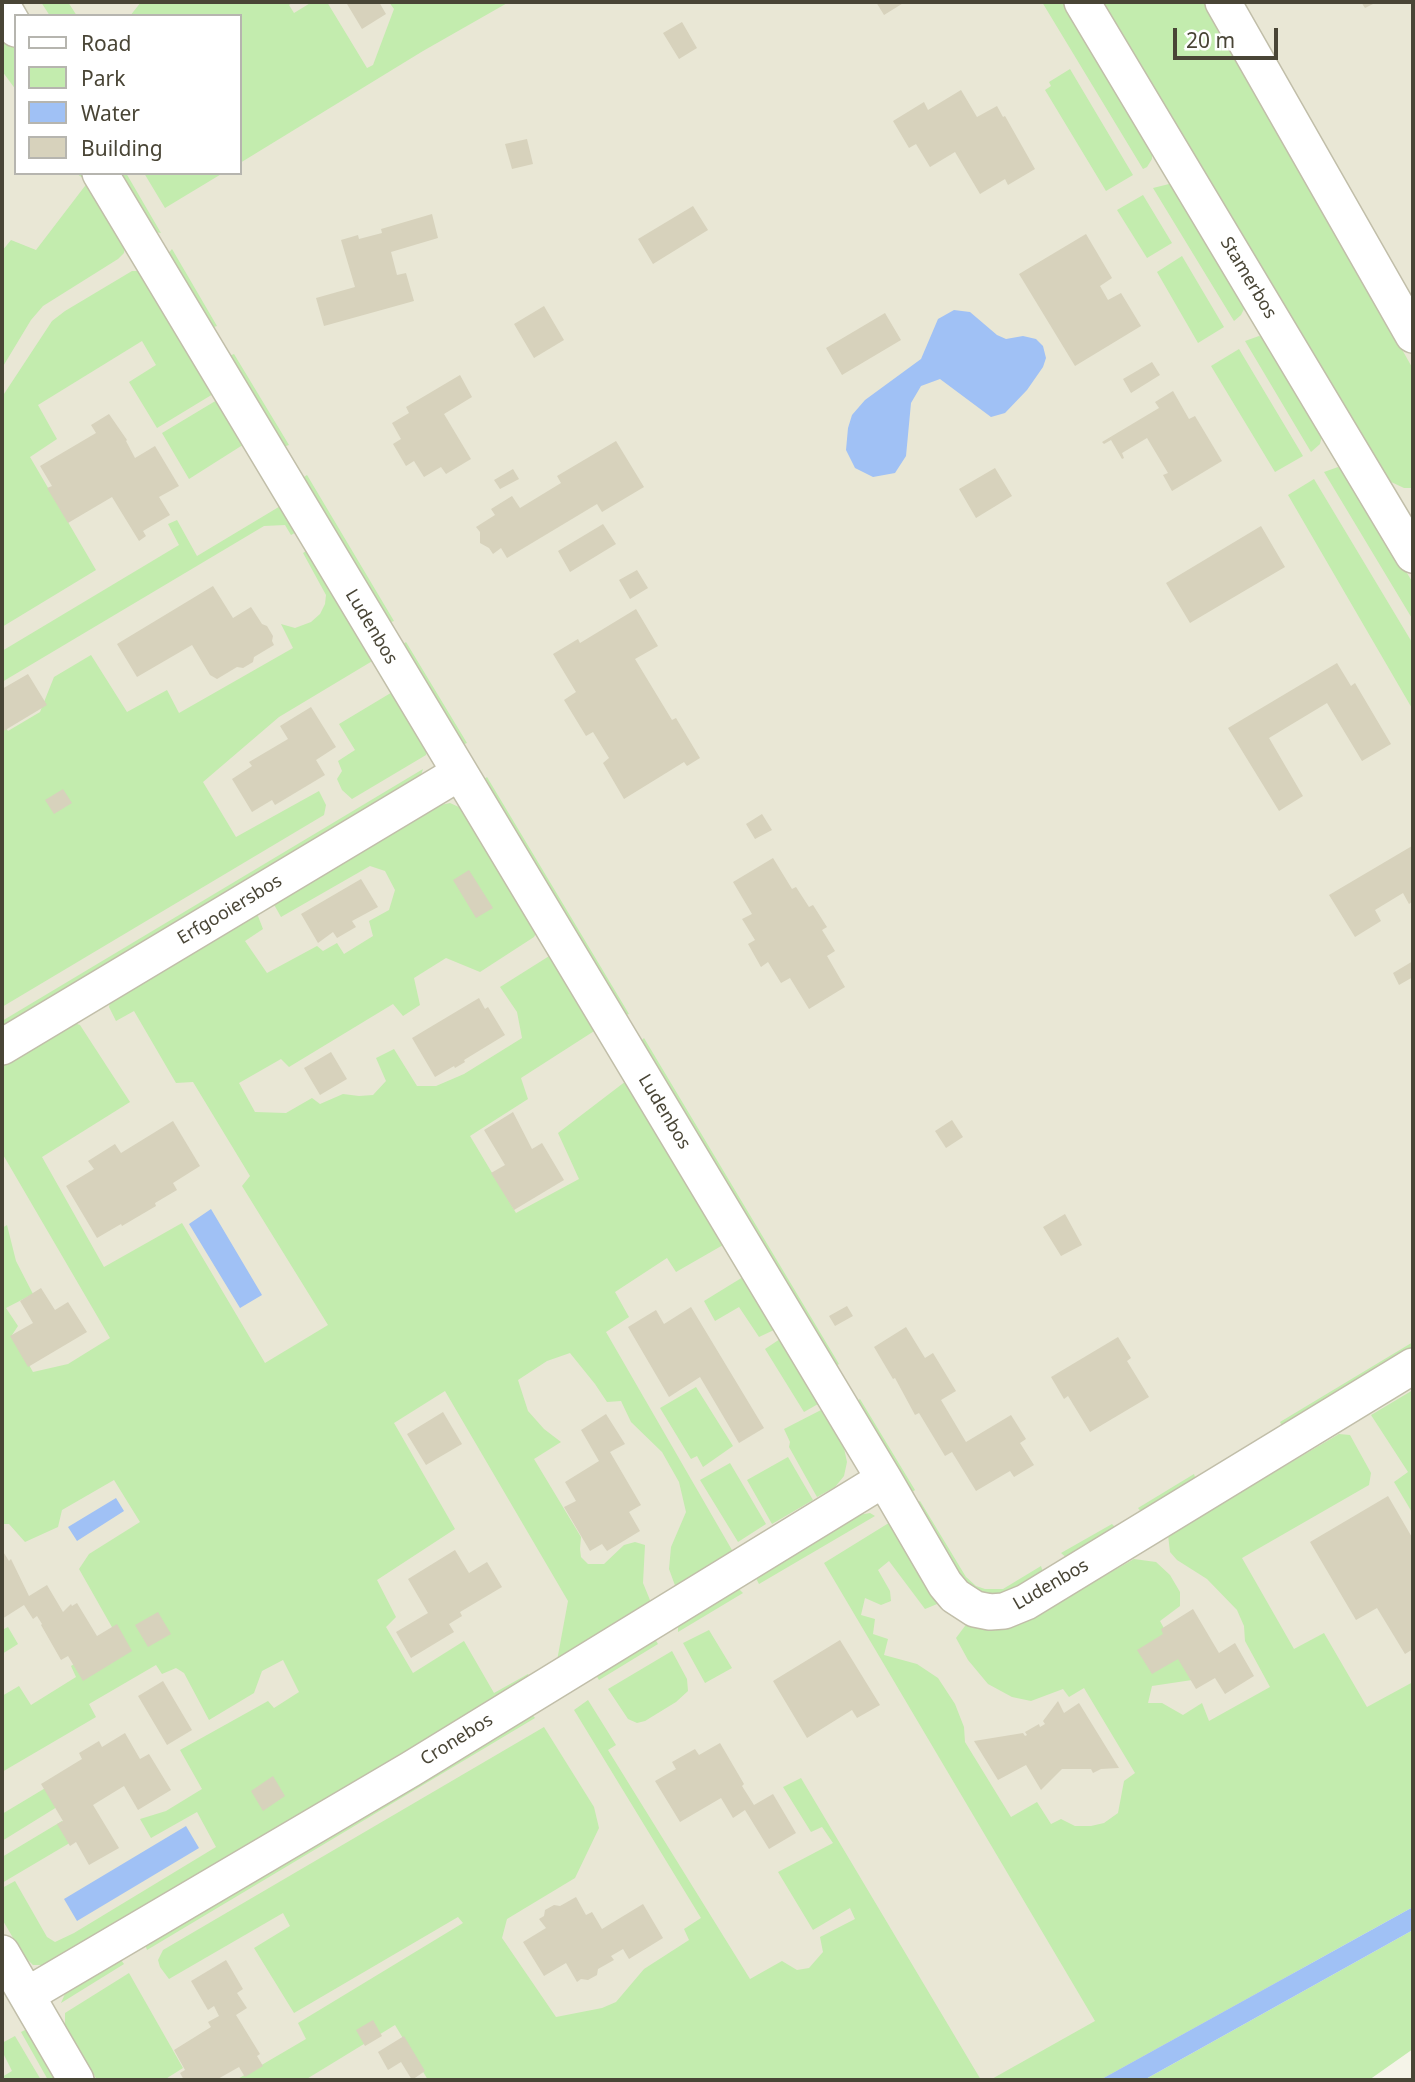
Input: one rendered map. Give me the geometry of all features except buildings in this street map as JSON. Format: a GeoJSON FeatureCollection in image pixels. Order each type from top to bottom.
{"type":"FeatureCollection","features":[{"type":"Feature","properties":{"kind":"street","name":"Stamerbos"},"geometry":{"type":"LineString","coordinates":[[1082,2],[1408,533]]}},
{"type":"Feature","properties":{"kind":"street"},"geometry":{"type":"LineString","coordinates":[[1223,2],[1413,335]]}},
{"type":"Feature","properties":{"kind":"street"},"geometry":{"type":"LineString","coordinates":[[2,5],[14,26]]}},
{"type":"Feature","properties":{"kind":"street","name":"Ludenbos"},"geometry":{"type":"LineString","coordinates":[[101,175],[950,1590],[965,1604],[990,1612],[1004,1611],[1026,1602],[1413,1366]]}},
{"type":"Feature","properties":{"kind":"street","name":"Erfgooiersbos"},"geometry":{"type":"LineString","coordinates":[[2,1047],[459,773]]}},
{"type":"Feature","properties":{"kind":"street","name":"Cronebos"},"geometry":{"type":"LineString","coordinates":[[27,1995],[411,1769],[884,1479]]}},
{"type":"Feature","properties":{"kind":"street"},"geometry":{"type":"LineString","coordinates":[[2,1954],[76,2080]]}},
{"type":"Feature","properties":{"kind":"shaded area"},"geometry":{"type":"Polygon","coordinates":[[[2,2],[1413,2],[1413,1903],[1111,2080],[2,2080],[2,2]]]}},
{"type":"Feature","properties":{"kind":"green space"},"geometry":{"type":"Polygon","coordinates":[[[41,2],[68,2],[76,14],[49,14],[41,2]]]}},
{"type":"Feature","properties":{"kind":"green space"},"geometry":{"type":"Polygon","coordinates":[[[141,2],[293,2],[289,5],[294,13],[312,2],[327,2],[367,68],[373,65],[394,9],[389,2],[509,2],[423,51],[242,162],[242,14],[132,14],[141,2]]]}},
{"type":"Feature","properties":{"kind":"green space"},"geometry":{"type":"Polygon","coordinates":[[[1042,2],[1065,2],[1152,147],[1152,159],[1147,167],[1143,169],[1042,2]]]}},
{"type":"Feature","properties":{"kind":"green space"},"geometry":{"type":"Polygon","coordinates":[[[1096,2],[1206,2],[1413,369],[1413,488],[1404,488],[1389,481],[1096,2]]]}},
{"type":"Feature","properties":{"kind":"green space"},"geometry":{"type":"Polygon","coordinates":[[[2,20],[14,40],[14,87],[2,71],[2,20]]]}},
{"type":"Feature","properties":{"kind":"green space"},"geometry":{"type":"Polygon","coordinates":[[[1070,69],[1133,175],[1106,191],[1045,90],[1051,86],[1049,82],[1070,69]]]}},
{"type":"Feature","properties":{"kind":"green space"},"geometry":{"type":"Polygon","coordinates":[[[79,175],[92,175],[125,243],[124,253],[43,306],[31,320],[2,368],[2,251],[11,240],[36,250],[88,182],[79,175]]]}},
{"type":"Feature","properties":{"kind":"green space"},"geometry":{"type":"Polygon","coordinates":[[[115,175],[127,175],[161,233],[155,232],[115,175]]]}},
{"type":"Feature","properties":{"kind":"green space"},"geometry":{"type":"Polygon","coordinates":[[[145,175],[220,175],[165,208],[145,175]]]}},
{"type":"Feature","properties":{"kind":"green space"},"geometry":{"type":"Polygon","coordinates":[[[1169,184],[1177,189],[1245,307],[1234,321],[1153,188],[1169,184]]]}},
{"type":"Feature","properties":{"kind":"green space"},"geometry":{"type":"Polygon","coordinates":[[[1143,195],[1172,243],[1147,258],[1117,210],[1143,195]]]}},
{"type":"Feature","properties":{"kind":"green space"},"geometry":{"type":"Polygon","coordinates":[[[172,249],[217,326],[211,328],[167,255],[172,249]]]}},
{"type":"Feature","properties":{"kind":"green space"},"geometry":{"type":"Polygon","coordinates":[[[1182,256],[1224,327],[1198,343],[1157,272],[1182,256]]]}},
{"type":"Feature","properties":{"kind":"green space"},"geometry":{"type":"Polygon","coordinates":[[[132,271],[145,271],[218,391],[157,428],[129,382],[156,365],[142,341],[38,405],[57,439],[30,457],[96,570],[2,627],[2,397],[52,321],[132,271]]]}},
{"type":"Feature","properties":{"kind":"green space"},"geometry":{"type":"Polygon","coordinates":[[[1259,336],[1268,340],[1322,436],[1320,444],[1311,452],[1245,341],[1259,336]]]}},
{"type":"Feature","properties":{"kind":"green space"},"geometry":{"type":"Polygon","coordinates":[[[1239,349],[1303,456],[1275,472],[1211,366],[1239,349]]]}},
{"type":"Feature","properties":{"kind":"green space"},"geometry":{"type":"Polygon","coordinates":[[[234,354],[289,445],[283,447],[229,356],[234,354]]]}},
{"type":"Feature","properties":{"kind":"green space"},"geometry":{"type":"Polygon","coordinates":[[[222,397],[249,441],[189,479],[162,433],[222,397]]]}},
{"type":"Feature","properties":{"kind":"green space"},"geometry":{"type":"Polygon","coordinates":[[[1338,467],[1348,475],[1413,583],[1413,620],[1324,472],[1338,467]]]}},
{"type":"Feature","properties":{"kind":"green space"},"geometry":{"type":"Polygon","coordinates":[[[307,475],[394,621],[388,623],[301,479],[307,475]]]}},
{"type":"Feature","properties":{"kind":"green space"},"geometry":{"type":"Polygon","coordinates":[[[1314,479],[1413,644],[1413,710],[1288,495],[1314,479]]]}},
{"type":"Feature","properties":{"kind":"green space"},"geometry":{"type":"Polygon","coordinates":[[[287,502],[304,528],[291,535],[285,525],[264,526],[2,682],[2,651],[179,545],[168,524],[177,520],[197,556],[287,502]]]}},
{"type":"Feature","properties":{"kind":"green space"},"geometry":{"type":"Polygon","coordinates":[[[312,547],[379,657],[279,717],[203,782],[236,837],[319,791],[326,805],[324,815],[2,1007],[2,722],[8,731],[40,712],[54,677],[91,655],[127,712],[167,690],[179,713],[293,648],[281,624],[295,628],[311,622],[320,614],[325,604],[326,595],[303,553],[312,547]]]}},
{"type":"Feature","properties":{"kind":"green space"},"geometry":{"type":"Polygon","coordinates":[[[406,642],[467,743],[462,745],[402,645],[406,642]]]}},
{"type":"Feature","properties":{"kind":"green space"},"geometry":{"type":"Polygon","coordinates":[[[394,691],[428,747],[426,755],[352,799],[342,790],[337,779],[342,771],[338,761],[355,750],[339,724],[394,691]]]}},
{"type":"Feature","properties":{"kind":"green space"},"geometry":{"type":"Polygon","coordinates":[[[423,769],[420,778],[2,1033],[2,1021],[423,769]]]}},
{"type":"Feature","properties":{"kind":"green space"},"geometry":{"type":"Polygon","coordinates":[[[487,777],[629,1014],[624,1016],[483,780],[487,777]]]}},
{"type":"Feature","properties":{"kind":"green space"},"geometry":{"type":"Polygon","coordinates":[[[450,803],[472,813],[540,926],[534,937],[480,972],[446,958],[414,978],[420,1005],[403,1016],[393,1004],[289,1067],[281,1059],[239,1083],[255,1112],[286,1113],[312,1098],[320,1104],[343,1094],[373,1095],[386,1081],[376,1058],[394,1049],[417,1086],[436,1086],[464,1074],[522,1038],[517,1012],[500,987],[554,953],[602,1026],[521,1078],[528,1099],[470,1136],[516,1213],[579,1179],[558,1133],[630,1078],[723,1245],[676,1272],[667,1258],[615,1292],[629,1317],[606,1332],[736,1557],[677,1591],[669,1569],[671,1547],[686,1512],[679,1482],[662,1452],[631,1422],[621,1401],[607,1402],[570,1353],[547,1361],[518,1380],[528,1411],[544,1429],[561,1442],[534,1459],[581,1537],[581,1557],[588,1564],[604,1564],[624,1545],[635,1542],[645,1545],[643,1583],[652,1605],[556,1666],[568,1601],[445,1391],[394,1423],[455,1529],[377,1580],[396,1617],[386,1627],[413,1673],[464,1641],[494,1693],[528,1674],[532,1680],[52,1965],[33,1965],[23,1955],[2,1919],[2,1888],[15,1881],[47,1937],[55,1942],[216,1847],[197,1812],[151,1838],[140,1819],[166,1811],[202,1789],[180,1750],[268,1701],[274,1708],[299,1692],[283,1660],[262,1671],[254,1693],[209,1720],[184,1673],[176,1668],[162,1674],[156,1665],[89,1704],[96,1717],[2,1772],[2,1696],[19,1686],[31,1705],[76,1677],[71,1666],[117,1636],[79,1569],[89,1554],[140,1522],[114,1480],[62,1510],[58,1527],[25,1542],[9,1524],[2,1524],[2,1228],[7,1225],[16,1261],[33,1294],[6,1308],[18,1326],[12,1335],[33,1372],[68,1364],[110,1338],[2,1153],[2,1061],[66,1020],[80,1025],[130,1102],[42,1157],[104,1267],[182,1223],[265,1363],[328,1325],[242,1186],[250,1176],[193,1082],[176,1083],[134,1011],[116,1021],[109,1007],[112,994],[253,915],[258,916],[263,929],[245,941],[267,973],[317,946],[323,951],[337,943],[344,954],[373,936],[369,921],[389,910],[395,890],[385,871],[370,866],[281,917],[272,901],[426,808],[450,803]]]}},
{"type":"Feature","properties":{"kind":"green space"},"geometry":{"type":"Polygon","coordinates":[[[644,1038],[839,1364],[834,1367],[639,1043],[644,1038]]]}},
{"type":"Feature","properties":{"kind":"green space"},"geometry":{"type":"Polygon","coordinates":[[[743,1277],[774,1330],[759,1337],[739,1307],[715,1321],[704,1301],[743,1277]]]}},
{"type":"Feature","properties":{"kind":"green space"},"geometry":{"type":"Polygon","coordinates":[[[780,1339],[818,1404],[804,1412],[765,1349],[780,1339]]]}},
{"type":"Feature","properties":{"kind":"green space"},"geometry":{"type":"Polygon","coordinates":[[[1413,1342],[1413,1355],[1283,1428],[1280,1422],[1413,1342]]]}},
{"type":"Feature","properties":{"kind":"green space"},"geometry":{"type":"Polygon","coordinates":[[[696,1387],[733,1446],[703,1467],[697,1456],[691,1459],[660,1408],[696,1387]]]}},
{"type":"Feature","properties":{"kind":"green space"},"geometry":{"type":"Polygon","coordinates":[[[1413,1390],[1413,1514],[1394,1482],[1408,1472],[1371,1415],[1413,1390]]]}},
{"type":"Feature","properties":{"kind":"green space"},"geometry":{"type":"Polygon","coordinates":[[[860,1399],[915,1490],[907,1496],[855,1402],[860,1399]]]}},
{"type":"Feature","properties":{"kind":"green space"},"geometry":{"type":"Polygon","coordinates":[[[821,1410],[844,1448],[847,1462],[844,1476],[835,1487],[817,1497],[789,1447],[790,1442],[784,1429],[821,1410]]]}},
{"type":"Feature","properties":{"kind":"green space"},"geometry":{"type":"Polygon","coordinates":[[[1339,1434],[1350,1435],[1371,1473],[1369,1485],[1242,1558],[1294,1649],[1324,1633],[1367,1707],[1413,1682],[1413,1907],[1100,2080],[990,2080],[1095,2021],[824,1563],[892,1521],[942,1602],[925,1609],[889,1561],[878,1570],[890,1591],[891,1601],[881,1605],[865,1598],[861,1615],[875,1619],[873,1634],[888,1639],[884,1655],[917,1664],[938,1678],[955,1704],[964,1727],[965,1742],[1011,1817],[1037,1802],[1051,1824],[1061,1819],[1075,1826],[1104,1823],[1118,1813],[1124,1781],[1135,1773],[1084,1688],[1069,1697],[1063,1689],[1031,1701],[1012,1697],[988,1684],[968,1660],[956,1638],[968,1622],[1039,1613],[1134,1559],[1156,1562],[1170,1575],[1180,1592],[1180,1606],[1160,1621],[1192,1680],[1152,1686],[1148,1703],[1162,1703],[1183,1715],[1202,1703],[1209,1721],[1270,1687],[1245,1641],[1244,1626],[1237,1610],[1207,1579],[1177,1560],[1170,1552],[1168,1535],[1339,1434]]]}},
{"type":"Feature","properties":{"kind":"green space"},"geometry":{"type":"Polygon","coordinates":[[[788,1457],[813,1500],[772,1524],[747,1480],[788,1457]]]}},
{"type":"Feature","properties":{"kind":"green space"},"geometry":{"type":"Polygon","coordinates":[[[730,1463],[766,1524],[738,1542],[700,1480],[730,1463]]]}},
{"type":"Feature","properties":{"kind":"green space"},"geometry":{"type":"Polygon","coordinates":[[[1194,1474],[1196,1480],[1142,1513],[1138,1508],[1194,1474]]]}},
{"type":"Feature","properties":{"kind":"green space"},"geometry":{"type":"Polygon","coordinates":[[[920,1501],[966,1577],[976,1586],[1003,1589],[1041,1566],[1043,1572],[1008,1597],[973,1595],[912,1505],[920,1501]]]}},
{"type":"Feature","properties":{"kind":"green space"},"geometry":{"type":"Polygon","coordinates":[[[870,1513],[875,1516],[759,1584],[756,1578],[852,1516],[870,1513]]]}},
{"type":"Feature","properties":{"kind":"green space"},"geometry":{"type":"Polygon","coordinates":[[[1112,1524],[1115,1532],[1068,1559],[1061,1553],[1112,1524]]]}},
{"type":"Feature","properties":{"kind":"green space"},"geometry":{"type":"Polygon","coordinates":[[[737,1587],[743,1593],[678,1632],[678,1620],[737,1587]]]}},
{"type":"Feature","properties":{"kind":"green space"},"geometry":{"type":"Polygon","coordinates":[[[8,1627],[18,1644],[2,1654],[2,1630],[8,1627]]]}},
{"type":"Feature","properties":{"kind":"green space"},"geometry":{"type":"Polygon","coordinates":[[[709,1630],[732,1668],[705,1683],[683,1643],[709,1630]]]}},
{"type":"Feature","properties":{"kind":"green space"},"geometry":{"type":"Polygon","coordinates":[[[655,1639],[658,1644],[599,1680],[596,1675],[655,1639]]]}},
{"type":"Feature","properties":{"kind":"green space"},"geometry":{"type":"Polygon","coordinates":[[[672,1651],[687,1679],[688,1691],[676,1702],[645,1721],[637,1723],[628,1719],[608,1689],[672,1651]]]}},
{"type":"Feature","properties":{"kind":"green space"},"geometry":{"type":"Polygon","coordinates":[[[588,1700],[616,1745],[608,1750],[750,1979],[782,1961],[797,1970],[809,1968],[823,1952],[820,1937],[855,1919],[850,1908],[813,1930],[778,1872],[833,1843],[822,1827],[811,1832],[783,1787],[801,1778],[981,2080],[428,2080],[395,2025],[305,2080],[236,2080],[306,2039],[298,2023],[463,1923],[458,1917],[294,2013],[254,1948],[290,1926],[283,1913],[169,1979],[158,1960],[163,1950],[544,1727],[594,1807],[599,1828],[575,1878],[507,1919],[502,1938],[556,2017],[602,2008],[616,2002],[644,1969],[689,1940],[684,1929],[701,1918],[574,1710],[588,1700]]]}},
{"type":"Feature","properties":{"kind":"green space"},"geometry":{"type":"Polygon","coordinates":[[[531,1713],[535,1718],[147,1950],[145,1944],[531,1713]]]}},
{"type":"Feature","properties":{"kind":"green space"},"geometry":{"type":"Polygon","coordinates":[[[47,1787],[57,1807],[2,1841],[2,1814],[47,1787]]]}},
{"type":"Feature","properties":{"kind":"green space"},"geometry":{"type":"Polygon","coordinates":[[[62,1821],[73,1841],[2,1883],[2,1857],[62,1821]]]}},
{"type":"Feature","properties":{"kind":"green space"},"geometry":{"type":"Polygon","coordinates":[[[1413,1930],[1413,2049],[1369,2080],[1144,2080],[1413,1930]]]}},
{"type":"Feature","properties":{"kind":"green space"},"geometry":{"type":"Polygon","coordinates":[[[121,1960],[124,1964],[61,2003],[67,1989],[121,1960]]]}},
{"type":"Feature","properties":{"kind":"green space"},"geometry":{"type":"Polygon","coordinates":[[[129,1973],[183,2068],[164,2080],[97,2080],[65,2025],[65,2013],[129,1973]]]}},
{"type":"Feature","properties":{"kind":"green space"},"geometry":{"type":"Polygon","coordinates":[[[30,2031],[61,2080],[48,2080],[21,2032],[30,2031]]]}},
{"type":"Feature","properties":{"kind":"green space"},"geometry":{"type":"Polygon","coordinates":[[[15,2036],[41,2080],[2,2080],[2,2077],[12,2071],[2,2051],[2,2043],[15,2036]]]}},
{"type":"Feature","properties":{"kind":"water"},"geometry":{"type":"Polygon","coordinates":[[[954,310],[970,312],[997,335],[1006,339],[1023,336],[1036,339],[1043,346],[1046,358],[1043,367],[1027,390],[1005,413],[991,417],[940,379],[921,386],[911,403],[906,456],[895,473],[873,477],[855,468],[846,450],[852,415],[865,400],[921,359],[938,319],[954,310]]]}},
{"type":"Feature","properties":{"kind":"water"},"geometry":{"type":"Polygon","coordinates":[[[211,1209],[262,1295],[240,1308],[189,1224],[211,1209]]]}},
{"type":"Feature","properties":{"kind":"water"},"geometry":{"type":"Polygon","coordinates":[[[116,1498],[124,1511],[77,1541],[68,1527],[116,1498]]]}},
{"type":"Feature","properties":{"kind":"water"},"geometry":{"type":"Polygon","coordinates":[[[186,1826],[199,1848],[77,1921],[64,1899],[186,1826]]]}},
{"type":"Feature","properties":{"kind":"water"},"geometry":{"type":"Polygon","coordinates":[[[1413,1907],[1413,1930],[1144,2080],[1100,2080],[1413,1907]]]}}]}
